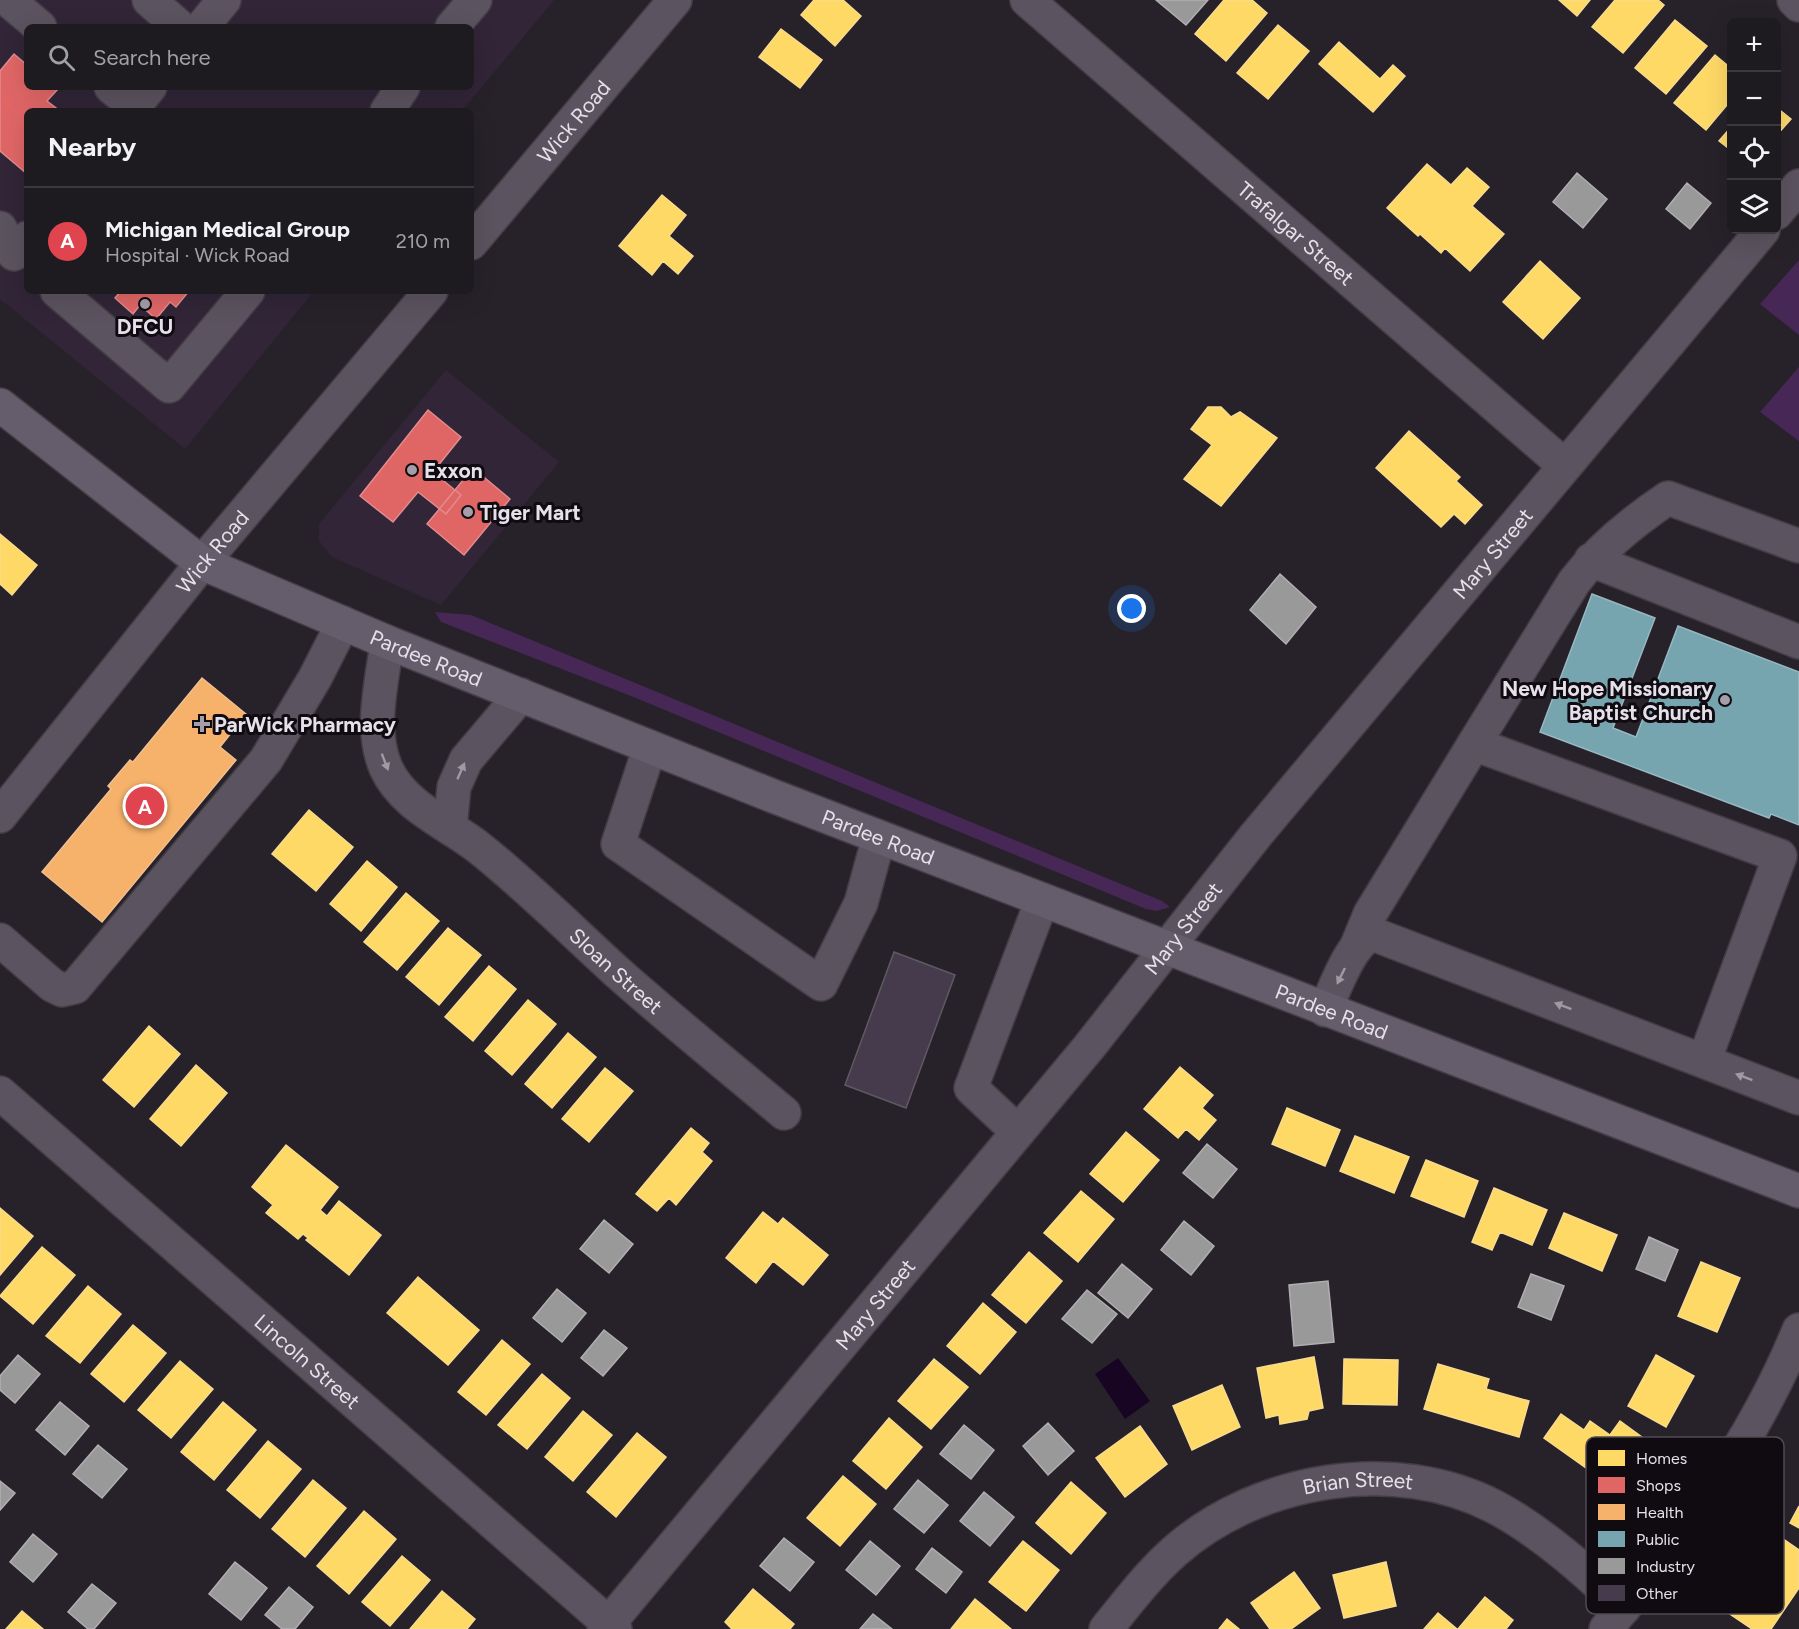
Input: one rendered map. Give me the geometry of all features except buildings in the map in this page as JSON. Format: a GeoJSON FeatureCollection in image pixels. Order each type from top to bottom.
{"type":"FeatureCollection","features":[{"type":"Feature","properties":{"kind":"main road","name":"Pardee Road"},"geometry":{"type":"LineString","coordinates":[[0,405],[202,563],[387,642],[650,747],[1324,1010],[1799,1191]]}},
{"type":"Feature","properties":{"kind":"street"},"geometry":{"type":"LineString","coordinates":[[0,7],[7,0],[36,24]]}},
{"type":"Feature","properties":{"kind":"street"},"geometry":{"type":"LineString","coordinates":[[149,0],[177,24]]}},
{"type":"Feature","properties":{"kind":"street"},"geometry":{"type":"LineString","coordinates":[[204,24],[224,0]]}},
{"type":"Feature","properties":{"kind":"street"},"geometry":{"type":"LineString","coordinates":[[455,24],[475,0]]}},
{"type":"Feature","properties":{"kind":"street","name":"Wick Road"},"geometry":{"type":"LineString","coordinates":[[474,239],[675,0]]}},
{"type":"Feature","properties":{"kind":"street","name":"Trafalgar Street"},"geometry":{"type":"LineString","coordinates":[[1027,0],[1565,466]]}},
{"type":"Feature","properties":{"kind":"street"},"geometry":{"type":"LineString","coordinates":[[1794,0],[1799,4]]}},
{"type":"Feature","properties":{"kind":"street"},"geometry":{"type":"LineString","coordinates":[[389,108],[401,90]]}},
{"type":"Feature","properties":{"kind":"street"},"geometry":{"type":"LineString","coordinates":[[1781,207],[1799,186]]}},
{"type":"Feature","properties":{"kind":"street","name":"Mary Street"},"geometry":{"type":"LineString","coordinates":[[610,1627],[1018,1132],[1167,949],[1256,835],[1759,234]]}},
{"type":"Feature","properties":{"kind":"street"},"geometry":{"type":"LineString","coordinates":[[66,294],[169,386],[246,294]]}},
{"type":"Feature","properties":{"kind":"street","name":"Wick Road"},"geometry":{"type":"LineString","coordinates":[[0,816],[202,563],[428,294]]}},
{"type":"Feature","properties":{"kind":"street"},"geometry":{"type":"LineString","coordinates":[[1324,1010],[1356,948],[1370,914],[1574,582],[1591,560],[1643,514],[1668,498],[1799,546]]}},
{"type":"Feature","properties":{"kind":"street"},"geometry":{"type":"LineString","coordinates":[[1591,560],[1799,642]]}},
{"type":"Feature","properties":{"kind":"street"},"geometry":{"type":"LineString","coordinates":[[0,940],[52,985],[62,990],[75,987],[267,760],[315,678],[343,623]]}},
{"type":"Feature","properties":{"kind":"street","name":"Sloan Street"},"geometry":{"type":"LineString","coordinates":[[387,642],[377,723],[379,746],[396,784],[412,801],[478,847],[618,972],[784,1113]]}},
{"type":"Feature","properties":{"kind":"street"},"geometry":{"type":"LineString","coordinates":[[450,828],[454,787],[466,759],[521,695]]}},
{"type":"Feature","properties":{"kind":"street"},"geometry":{"type":"LineString","coordinates":[[1474,744],[1780,856],[1704,1061]]}},
{"type":"Feature","properties":{"kind":"street"},"geometry":{"type":"LineString","coordinates":[[650,747],[618,844],[820,984],[861,903],[879,837]]}},
{"type":"Feature","properties":{"kind":"street"},"geometry":{"type":"LineString","coordinates":[[1018,1132],[971,1088],[1042,900]]}},
{"type":"Feature","properties":{"kind":"street"},"geometry":{"type":"LineString","coordinates":[[1356,948],[1367,936],[1373,934],[1383,936],[1799,1098]]}},
{"type":"Feature","properties":{"kind":"street","name":"Lincoln Street"},"geometry":{"type":"LineString","coordinates":[[0,1093],[610,1627]]}},
{"type":"Feature","properties":{"kind":"street"},"geometry":{"type":"LineString","coordinates":[[1745,1437],[1799,1330]]}},
{"type":"Feature","properties":{"kind":"street","name":"Brian Street"},"geometry":{"type":"LineString","coordinates":[[1106,1629],[1154,1571],[1210,1525],[1266,1497],[1306,1485],[1358,1479],[1410,1482],[1460,1493],[1495,1507],[1586,1575]]}},
{"type":"Feature","properties":{"kind":"shaded area"},"geometry":{"type":"Polygon","coordinates":[[[0,0],[554,0],[464,108],[24,108],[24,294],[312,294],[185,449],[0,299],[0,0]]]}},
{"type":"Feature","properties":{"kind":"shaded area"},"geometry":{"type":"Polygon","coordinates":[[[1799,260],[1799,335],[1760,304],[1799,260]]]}},
{"type":"Feature","properties":{"kind":"shaded area"},"geometry":{"type":"Polygon","coordinates":[[[1799,367],[1799,441],[1760,412],[1799,367]]]}},
{"type":"Feature","properties":{"kind":"shaded area"},"geometry":{"type":"Polygon","coordinates":[[[446,370],[559,462],[441,605],[332,557],[319,541],[319,524],[446,370]]]}},
{"type":"Feature","properties":{"kind":"shaded area"},"geometry":{"type":"Polygon","coordinates":[[[435,612],[471,615],[1162,901],[1170,907],[1157,911],[1146,909],[631,696],[441,622],[435,612]]]}},
{"type":"Feature","properties":{"kind":"shaded area"},"geometry":{"type":"Polygon","coordinates":[[[1118,1358],[1150,1401],[1125,1419],[1095,1374],[1118,1358]]]}},
{"type":"Feature","properties":{"kind":"place","name":"DFCU"},"geometry":{"type":"Point","coordinates":[145,304]}},
{"type":"Feature","properties":{"kind":"place","name":"Exxon"},"geometry":{"type":"Point","coordinates":[412,470]}},
{"type":"Feature","properties":{"kind":"place","name":"Tiger Mart"},"geometry":{"type":"Point","coordinates":[468,512]}},
{"type":"Feature","properties":{"kind":"place","name":"New Hope Missionary Baptist Church"},"geometry":{"type":"Point","coordinates":[1725,700]}},
{"type":"Feature","properties":{"kind":"place","name":"ParWick Pharmacy"},"geometry":{"type":"Point","coordinates":[202,724]}},
{"type":"Feature","properties":{"kind":"place","name":"Michigan Medical Group"},"geometry":{"type":"Point","coordinates":[145,806]}}]}
